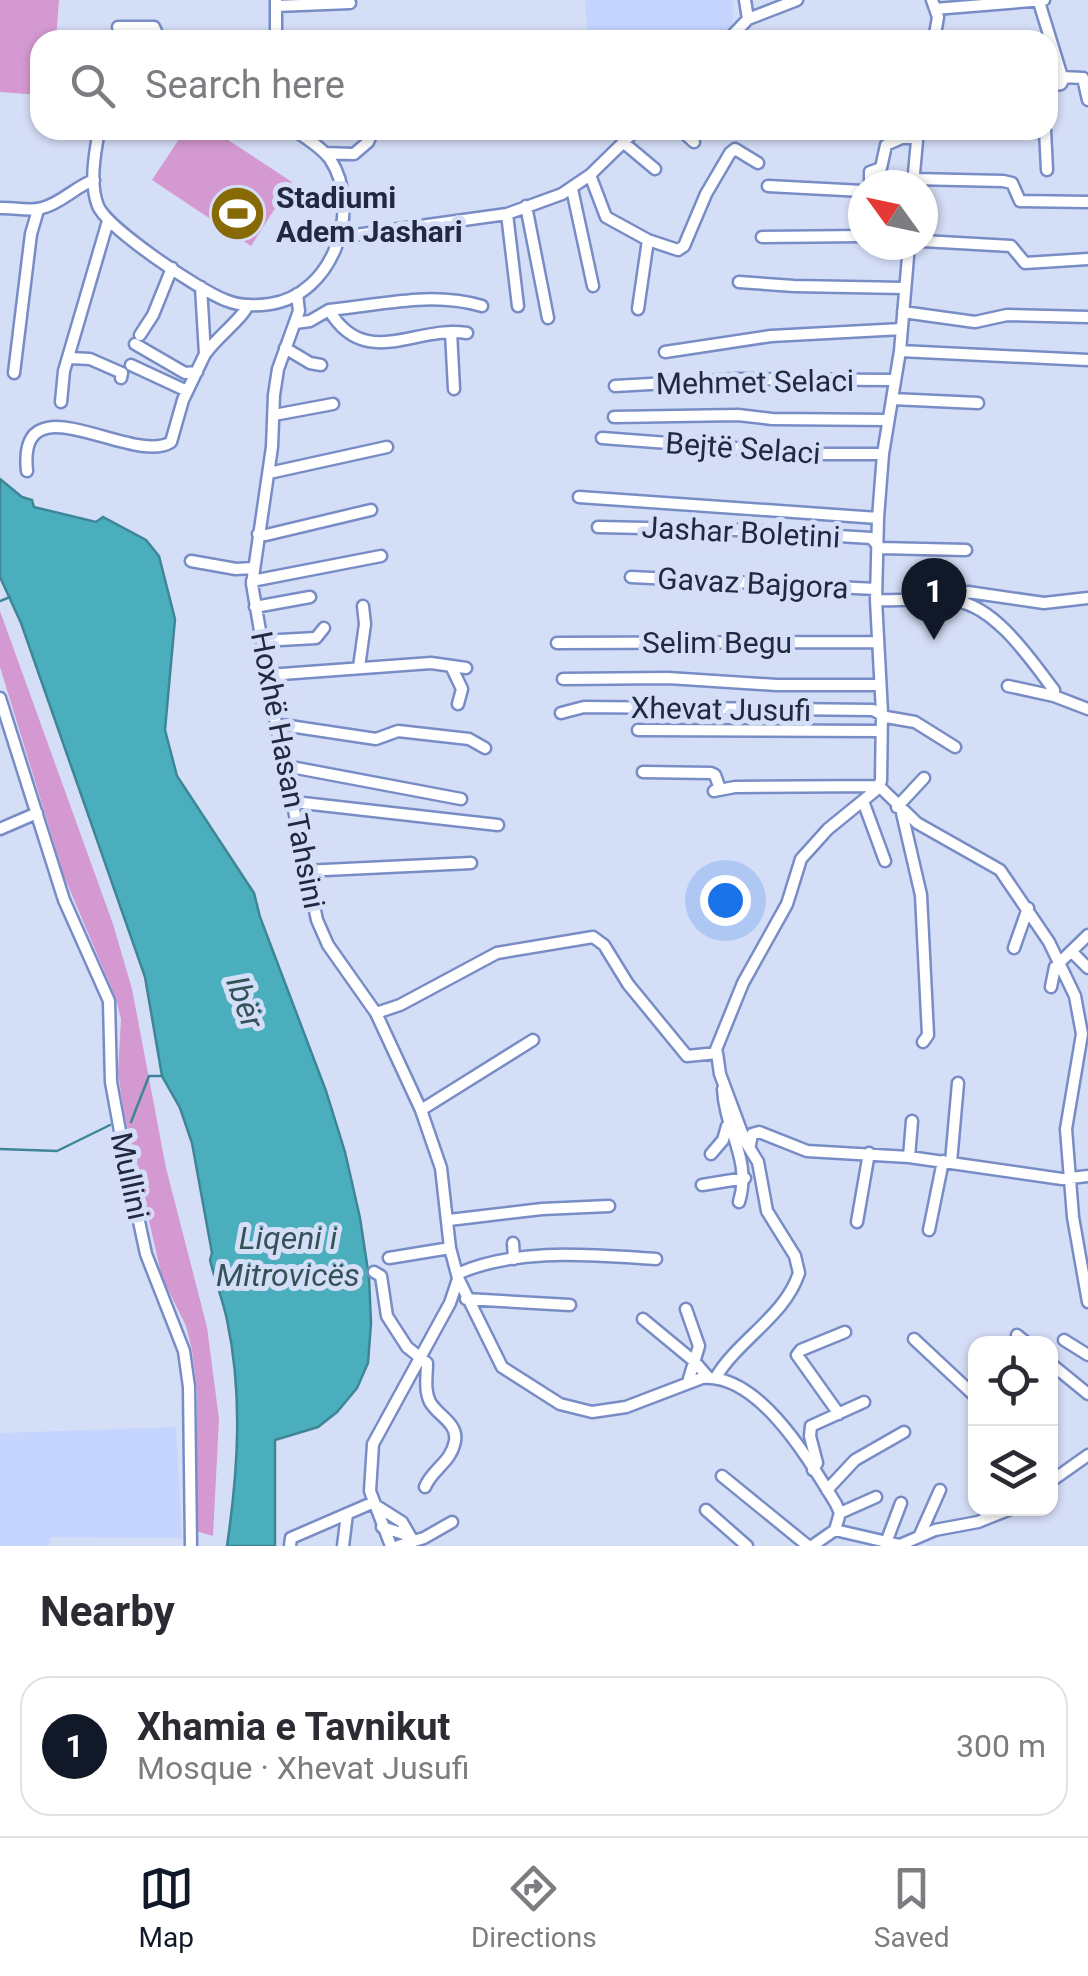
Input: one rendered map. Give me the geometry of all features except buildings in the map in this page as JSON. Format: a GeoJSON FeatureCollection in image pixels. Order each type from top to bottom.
{"type":"FeatureCollection","features":[{"type":"Feature","properties":{"kind":"street"},"geometry":{"type":"LineString","coordinates":[[744,0],[748,18]]}},
{"type":"Feature","properties":{"kind":"street"},"geometry":{"type":"LineString","coordinates":[[738,30],[748,18],[797,0]]}},
{"type":"Feature","properties":{"kind":"street"},"geometry":{"type":"LineString","coordinates":[[936,30],[938,17],[934,5],[1042,1],[1050,30]]}},
{"type":"Feature","properties":{"kind":"street"},"geometry":{"type":"LineString","coordinates":[[276,30],[276,3],[350,2]]}},
{"type":"Feature","properties":{"kind":"street"},"geometry":{"type":"LineString","coordinates":[[118,27],[155,30]]}},
{"type":"Feature","properties":{"kind":"street"},"geometry":{"type":"LineString","coordinates":[[1058,62],[1062,77],[1062,84],[1058,85]]}},
{"type":"Feature","properties":{"kind":"street"},"geometry":{"type":"LineString","coordinates":[[1062,77],[1083,78],[1088,100]]}},
{"type":"Feature","properties":{"kind":"street"},"geometry":{"type":"LineString","coordinates":[[98,140],[96,199],[108,222],[201,287],[224,300],[248,305],[284,301],[298,294],[317,275],[341,237],[344,192],[324,153],[307,140]]}},
{"type":"Feature","properties":{"kind":"street"},"geometry":{"type":"LineString","coordinates":[[324,153],[354,154],[369,140]]}},
{"type":"Feature","properties":{"kind":"street"},"geometry":{"type":"LineString","coordinates":[[341,237],[508,214],[572,189],[627,140]]}},
{"type":"Feature","properties":{"kind":"street"},"geometry":{"type":"LineString","coordinates":[[876,170],[881,168],[886,145],[897,140]]}},
{"type":"Feature","properties":{"kind":"street"},"geometry":{"type":"LineString","coordinates":[[914,170],[917,140]]}},
{"type":"Feature","properties":{"kind":"street"},"geometry":{"type":"LineString","coordinates":[[1046,140],[1047,170]]}},
{"type":"Feature","properties":{"kind":"street"},"geometry":{"type":"LineString","coordinates":[[624,143],[655,168]]}},
{"type":"Feature","properties":{"kind":"street"},"geometry":{"type":"LineString","coordinates":[[590,174],[606,216],[672,250],[682,248],[730,153],[735,149],[758,163]]}},
{"type":"Feature","properties":{"kind":"street"},"geometry":{"type":"LineString","coordinates":[[0,208],[38,210],[73,195],[94,180]]}},
{"type":"Feature","properties":{"kind":"street"},"geometry":{"type":"LineString","coordinates":[[938,182],[1003,181],[1012,183],[1020,201],[1088,202]]}},
{"type":"Feature","properties":{"kind":"street"},"geometry":{"type":"LineString","coordinates":[[768,186],[848,189]]}},
{"type":"Feature","properties":{"kind":"street"},"geometry":{"type":"LineString","coordinates":[[572,189],[593,286]]}},
{"type":"Feature","properties":{"kind":"street"},"geometry":{"type":"LineString","coordinates":[[526,206],[548,318]]}},
{"type":"Feature","properties":{"kind":"street"},"geometry":{"type":"LineString","coordinates":[[14,373],[30,234],[38,210]]}},
{"type":"Feature","properties":{"kind":"street"},"geometry":{"type":"LineString","coordinates":[[508,214],[518,306]]}},
{"type":"Feature","properties":{"kind":"street"},"geometry":{"type":"LineString","coordinates":[[61,402],[62,380],[108,222]]}},
{"type":"Feature","properties":{"kind":"street"},"geometry":{"type":"LineString","coordinates":[[762,237],[848,235]]}},
{"type":"Feature","properties":{"kind":"street"},"geometry":{"type":"LineString","coordinates":[[638,310],[648,240]]}},
{"type":"Feature","properties":{"kind":"street"},"geometry":{"type":"LineString","coordinates":[[938,242],[1011,246],[1025,263],[1088,259]]}},
{"type":"Feature","properties":{"kind":"street"},"geometry":{"type":"LineString","coordinates":[[376,1012],[400,1006],[497,953],[596,938],[688,1056],[714,1052],[743,983],[787,904],[801,859],[828,829],[878,786],[882,774],[876,594],[878,518],[883,454],[900,352],[907,260]]}},
{"type":"Feature","properties":{"kind":"street"},"geometry":{"type":"LineString","coordinates":[[172,268],[153,315],[137,339],[185,372],[196,372]]}},
{"type":"Feature","properties":{"kind":"street"},"geometry":{"type":"LineString","coordinates":[[739,282],[904,288]]}},
{"type":"Feature","properties":{"kind":"street"},"geometry":{"type":"LineString","coordinates":[[201,287],[205,354]]}},
{"type":"Feature","properties":{"kind":"street","name":"Hoxhë Hasan Tahsini"},"geometry":{"type":"LineString","coordinates":[[298,294],[299,312],[278,369],[252,581],[304,871],[317,920],[328,945],[376,1012],[421,1110],[442,1168],[450,1248],[458,1276],[502,1366],[522,1383],[570,1408],[592,1412],[616,1410],[688,1382],[712,1377]]}},
{"type":"Feature","properties":{"kind":"street"},"geometry":{"type":"LineString","coordinates":[[295,323],[310,321],[330,310],[415,299],[482,306]]}},
{"type":"Feature","properties":{"kind":"street"},"geometry":{"type":"LineString","coordinates":[[27,472],[28,443],[45,429],[92,432],[146,449],[167,445],[205,354],[225,328],[246,312],[248,305]]}},
{"type":"Feature","properties":{"kind":"street"},"geometry":{"type":"LineString","coordinates":[[330,310],[344,329],[371,343],[466,333]]}},
{"type":"Feature","properties":{"kind":"street"},"geometry":{"type":"LineString","coordinates":[[903,312],[975,322],[1007,315],[1088,317]]}},
{"type":"Feature","properties":{"kind":"street"},"geometry":{"type":"LineString","coordinates":[[665,352],[771,336],[902,329]]}},
{"type":"Feature","properties":{"kind":"street"},"geometry":{"type":"LineString","coordinates":[[450,332],[454,389]]}},
{"type":"Feature","properties":{"kind":"street"},"geometry":{"type":"LineString","coordinates":[[284,348],[321,365]]}},
{"type":"Feature","properties":{"kind":"street"},"geometry":{"type":"LineString","coordinates":[[900,352],[1088,360]]}},
{"type":"Feature","properties":{"kind":"street"},"geometry":{"type":"LineString","coordinates":[[69,358],[90,359],[120,372],[121,378]]}},
{"type":"Feature","properties":{"kind":"street"},"geometry":{"type":"LineString","coordinates":[[131,364],[187,391]]}},
{"type":"Feature","properties":{"kind":"street","name":"Mehmet Selaci"},"geometry":{"type":"LineString","coordinates":[[615,386],[738,379],[895,380]]}},
{"type":"Feature","properties":{"kind":"street"},"geometry":{"type":"LineString","coordinates":[[892,398],[941,404],[978,403]]}},
{"type":"Feature","properties":{"kind":"street"},"geometry":{"type":"LineString","coordinates":[[274,415],[332,404]]}},
{"type":"Feature","properties":{"kind":"street"},"geometry":{"type":"LineString","coordinates":[[614,417],[738,415],[888,420]]}},
{"type":"Feature","properties":{"kind":"street","name":"Bejtë Selaci"},"geometry":{"type":"LineString","coordinates":[[602,438],[814,454],[883,454]]}},
{"type":"Feature","properties":{"kind":"street"},"geometry":{"type":"LineString","coordinates":[[268,473],[387,447]]}},
{"type":"Feature","properties":{"kind":"street"},"geometry":{"type":"LineString","coordinates":[[578,497],[878,518]]}},
{"type":"Feature","properties":{"kind":"street"},"geometry":{"type":"LineString","coordinates":[[258,534],[371,510]]}},
{"type":"Feature","properties":{"kind":"street","name":"Jashar Boletini"},"geometry":{"type":"LineString","coordinates":[[598,527],[871,538],[880,548]]}},
{"type":"Feature","properties":{"kind":"street"},"geometry":{"type":"LineString","coordinates":[[880,548],[966,550]]}},
{"type":"Feature","properties":{"kind":"street"},"geometry":{"type":"LineString","coordinates":[[252,581],[382,556]]}},
{"type":"Feature","properties":{"kind":"street"},"geometry":{"type":"LineString","coordinates":[[190,562],[254,568]]}},
{"type":"Feature","properties":{"kind":"street","name":"Gavaz Bajgora"},"geometry":{"type":"LineString","coordinates":[[631,577],[876,594]]}},
{"type":"Feature","properties":{"kind":"street"},"geometry":{"type":"LineString","coordinates":[[956,601],[968,592],[1044,603],[1088,598]]}},
{"type":"Feature","properties":{"kind":"street"},"geometry":{"type":"LineString","coordinates":[[876,594],[956,601],[980,611],[1010,636],[1043,675],[1054,696]]}},
{"type":"Feature","properties":{"kind":"street"},"geometry":{"type":"LineString","coordinates":[[255,607],[310,597]]}},
{"type":"Feature","properties":{"kind":"street"},"geometry":{"type":"LineString","coordinates":[[359,668],[365,624],[363,606]]}},
{"type":"Feature","properties":{"kind":"street"},"geometry":{"type":"LineString","coordinates":[[262,641],[316,638],[324,628]]}},
{"type":"Feature","properties":{"kind":"street","name":"Selim Begu"},"geometry":{"type":"LineString","coordinates":[[557,644],[877,642]]}},
{"type":"Feature","properties":{"kind":"street"},"geometry":{"type":"LineString","coordinates":[[268,675],[431,663],[466,668]]}},
{"type":"Feature","properties":{"kind":"street"},"geometry":{"type":"LineString","coordinates":[[451,666],[462,690],[458,704]]}},
{"type":"Feature","properties":{"kind":"street"},"geometry":{"type":"LineString","coordinates":[[563,679],[878,685]]}},
{"type":"Feature","properties":{"kind":"street"},"geometry":{"type":"LineString","coordinates":[[1008,686],[1054,696],[1088,709]]}},
{"type":"Feature","properties":{"kind":"street","name":"Mullini"},"geometry":{"type":"LineString","coordinates":[[0,698],[72,921],[109,1000],[111,1082],[122,1142],[146,1254],[184,1351],[189,1387],[191,1546]]}},
{"type":"Feature","properties":{"kind":"street","name":"Xhevat Jusufi"},"geometry":{"type":"LineString","coordinates":[[561,713],[584,707],[882,712],[886,717],[915,722],[955,747]]}},
{"type":"Feature","properties":{"kind":"street"},"geometry":{"type":"LineString","coordinates":[[276,724],[376,740],[398,731],[469,739],[485,748]]}},
{"type":"Feature","properties":{"kind":"street"},"geometry":{"type":"LineString","coordinates":[[638,730],[881,731]]}},
{"type":"Feature","properties":{"kind":"street"},"geometry":{"type":"LineString","coordinates":[[286,766],[461,799]]}},
{"type":"Feature","properties":{"kind":"street"},"geometry":{"type":"LineString","coordinates":[[643,772],[711,773],[716,777],[717,790],[878,786],[900,809],[1000,870],[1060,963],[1074,996],[1082,1034],[1066,1122],[1073,1217],[1088,1302]]}},
{"type":"Feature","properties":{"kind":"street"},"geometry":{"type":"LineString","coordinates":[[900,809],[924,778]]}},
{"type":"Feature","properties":{"kind":"street"},"geometry":{"type":"LineString","coordinates":[[863,801],[885,861]]}},
{"type":"Feature","properties":{"kind":"street"},"geometry":{"type":"LineString","coordinates":[[294,802],[498,825]]}},
{"type":"Feature","properties":{"kind":"street"},"geometry":{"type":"LineString","coordinates":[[900,809],[921,895],[928,1036],[923,1042]]}},
{"type":"Feature","properties":{"kind":"street"},"geometry":{"type":"LineString","coordinates":[[0,828],[36,813]]}},
{"type":"Feature","properties":{"kind":"street"},"geometry":{"type":"LineString","coordinates":[[304,871],[471,863]]}},
{"type":"Feature","properties":{"kind":"street"},"geometry":{"type":"LineString","coordinates":[[1014,948],[1028,908]]}},
{"type":"Feature","properties":{"kind":"street"},"geometry":{"type":"LineString","coordinates":[[1050,987],[1055,968],[1088,935]]}},
{"type":"Feature","properties":{"kind":"street"},"geometry":{"type":"LineString","coordinates":[[1072,952],[1088,968]]}},
{"type":"Feature","properties":{"kind":"street"},"geometry":{"type":"LineString","coordinates":[[421,1110],[532,1040]]}},
{"type":"Feature","properties":{"kind":"street"},"geometry":{"type":"LineString","coordinates":[[714,1052],[718,1054],[724,1083],[728,1120],[742,1157],[744,1178],[739,1202]]}},
{"type":"Feature","properties":{"kind":"street"},"geometry":{"type":"LineString","coordinates":[[712,1377],[739,1344],[773,1314],[799,1273],[795,1256],[767,1210],[758,1162],[724,1083]]}},
{"type":"Feature","properties":{"kind":"street"},"geometry":{"type":"LineString","coordinates":[[928,1230],[947,1162],[958,1083]]}},
{"type":"Feature","properties":{"kind":"street"},"geometry":{"type":"LineString","coordinates":[[711,1154],[724,1140],[728,1120]]}},
{"type":"Feature","properties":{"kind":"street"},"geometry":{"type":"LineString","coordinates":[[909,1157],[912,1121]]}},
{"type":"Feature","properties":{"kind":"street"},"geometry":{"type":"LineString","coordinates":[[750,1146],[752,1134],[759,1132],[807,1151],[909,1157],[1072,1180],[1088,1176]]}},
{"type":"Feature","properties":{"kind":"street"},"geometry":{"type":"LineString","coordinates":[[855,1219],[866,1153]]}},
{"type":"Feature","properties":{"kind":"street"},"geometry":{"type":"LineString","coordinates":[[702,1185],[744,1178]]}},
{"type":"Feature","properties":{"kind":"street"},"geometry":{"type":"LineString","coordinates":[[448,1220],[609,1206]]}},
{"type":"Feature","properties":{"kind":"street"},"geometry":{"type":"LineString","coordinates":[[514,1243],[514,1259]]}},
{"type":"Feature","properties":{"kind":"street"},"geometry":{"type":"LineString","coordinates":[[389,1258],[450,1248]]}},
{"type":"Feature","properties":{"kind":"street"},"geometry":{"type":"LineString","coordinates":[[452,1522],[394,1546],[372,1502],[369,1481],[373,1444],[450,1303],[458,1276],[483,1264],[514,1259],[595,1255],[656,1259]]}},
{"type":"Feature","properties":{"kind":"street"},"geometry":{"type":"LineString","coordinates":[[374,1272],[381,1276],[387,1316],[407,1346],[427,1362],[430,1401],[450,1424],[455,1440],[446,1461],[430,1476],[425,1487]]}},
{"type":"Feature","properties":{"kind":"street"},"geometry":{"type":"LineString","coordinates":[[450,1303],[467,1299],[570,1305]]}},
{"type":"Feature","properties":{"kind":"street"},"geometry":{"type":"LineString","coordinates":[[686,1309],[698,1340],[696,1362],[688,1382]]}},
{"type":"Feature","properties":{"kind":"street"},"geometry":{"type":"LineString","coordinates":[[644,1319],[712,1377],[733,1383],[772,1414],[840,1513],[836,1530]]}},
{"type":"Feature","properties":{"kind":"street"},"geometry":{"type":"LineString","coordinates":[[839,1414],[797,1355],[844,1332]]}},
{"type":"Feature","properties":{"kind":"street"},"geometry":{"type":"LineString","coordinates":[[914,1339],[968,1390]]}},
{"type":"Feature","properties":{"kind":"street"},"geometry":{"type":"LineString","coordinates":[[1064,1340],[1088,1355]]}},
{"type":"Feature","properties":{"kind":"street"},"geometry":{"type":"LineString","coordinates":[[1058,1370],[1088,1394]]}},
{"type":"Feature","properties":{"kind":"street"},"geometry":{"type":"LineString","coordinates":[[406,1381],[426,1383]]}},
{"type":"Feature","properties":{"kind":"street"},"geometry":{"type":"LineString","coordinates":[[813,1470],[817,1464],[810,1428],[864,1402]]}},
{"type":"Feature","properties":{"kind":"street"},"geometry":{"type":"LineString","coordinates":[[827,1490],[855,1460],[904,1432]]}},
{"type":"Feature","properties":{"kind":"street"},"geometry":{"type":"LineString","coordinates":[[1058,1474],[1088,1455]]}},
{"type":"Feature","properties":{"kind":"street"},"geometry":{"type":"LineString","coordinates":[[722,1476],[810,1546],[836,1530],[908,1543],[934,1530],[993,1516]]}},
{"type":"Feature","properties":{"kind":"street"},"geometry":{"type":"LineString","coordinates":[[919,1537],[940,1490]]}},
{"type":"Feature","properties":{"kind":"street"},"geometry":{"type":"LineString","coordinates":[[840,1513],[876,1497]]}},
{"type":"Feature","properties":{"kind":"street"},"geometry":{"type":"LineString","coordinates":[[290,1546],[291,1538],[372,1502]]}},
{"type":"Feature","properties":{"kind":"street"},"geometry":{"type":"LineString","coordinates":[[372,1502],[402,1522],[412,1538]]}},
{"type":"Feature","properties":{"kind":"street"},"geometry":{"type":"LineString","coordinates":[[893,1543],[901,1503]]}},
{"type":"Feature","properties":{"kind":"street"},"geometry":{"type":"LineString","coordinates":[[706,1510],[747,1546]]}},
{"type":"Feature","properties":{"kind":"street"},"geometry":{"type":"LineString","coordinates":[[343,1546],[347,1514]]}},
{"type":"Feature","properties":{"kind":"street"},"geometry":{"type":"LineString","coordinates":[[382,1527],[412,1538]]}},
{"type":"Feature","properties":{"kind":"shaded area"},"geometry":{"type":"Polygon","coordinates":[[[0,0],[59,0],[57,30],[30,30],[30,94],[0,92],[0,0]]]}},
{"type":"Feature","properties":{"kind":"shaded area"},"geometry":{"type":"Polygon","coordinates":[[[585,0],[733,0],[733,25],[728,30],[587,30],[585,0]]]}},
{"type":"Feature","properties":{"kind":"shaded area","name":"Stadiumi Adem Jashari"},"geometry":{"type":"Polygon","coordinates":[[[178,140],[228,140],[292,182],[251,246],[152,180],[178,140]]]}},
{"type":"Feature","properties":{"kind":"shaded area"},"geometry":{"type":"Polygon","coordinates":[[[0,611],[113,924],[132,989],[166,1168],[207,1327],[219,1419],[213,1536],[196,1531],[197,1391],[192,1350],[186,1326],[162,1277],[124,1113],[118,1073],[121,1019],[64,876],[0,667],[0,611]]]}},
{"type":"Feature","properties":{"kind":"shaded area"},"geometry":{"type":"Polygon","coordinates":[[[176,1427],[182,1538],[51,1537],[49,1546],[0,1546],[0,1433],[176,1427]]]}},
{"type":"Feature","properties":{"kind":"water","name":"Liqeni i Mitrovicës"},"geometry":{"type":"Polygon","coordinates":[[[0,479],[32,500],[34,507],[96,522],[103,517],[146,540],[159,556],[175,619],[165,730],[177,776],[254,893],[345,1152],[369,1277],[368,1363],[357,1388],[337,1412],[318,1427],[275,1440],[275,1546],[227,1546],[236,1461],[235,1376],[227,1320],[210,1260],[212,1253],[192,1143],[180,1108],[162,1076],[145,977],[21,623],[0,577],[0,479]]]}},
{"type":"Feature","properties":{"kind":"waterway"},"geometry":{"type":"LineString","coordinates":[[0,601],[10,597]]}},
{"type":"Feature","properties":{"kind":"waterway"},"geometry":{"type":"LineString","coordinates":[[131,1122],[149,1076],[162,1076]]}},
{"type":"Feature","properties":{"kind":"waterway"},"geometry":{"type":"LineString","coordinates":[[0,1149],[57,1151],[110,1125]]}},
{"type":"Feature","properties":{"kind":"place","name":"Stadiumi Adem Jashari"},"geometry":{"type":"Point","coordinates":[237,214]}},
{"type":"Feature","properties":{"kind":"place","name":"Xhamia e Tavnikut"},"geometry":{"type":"Point","coordinates":[934,640]}},
{"type":"Feature","properties":{"kind":"water label","name":"Ibër"},"geometry":{"type":"Point","coordinates":[245,1002]}}]}
